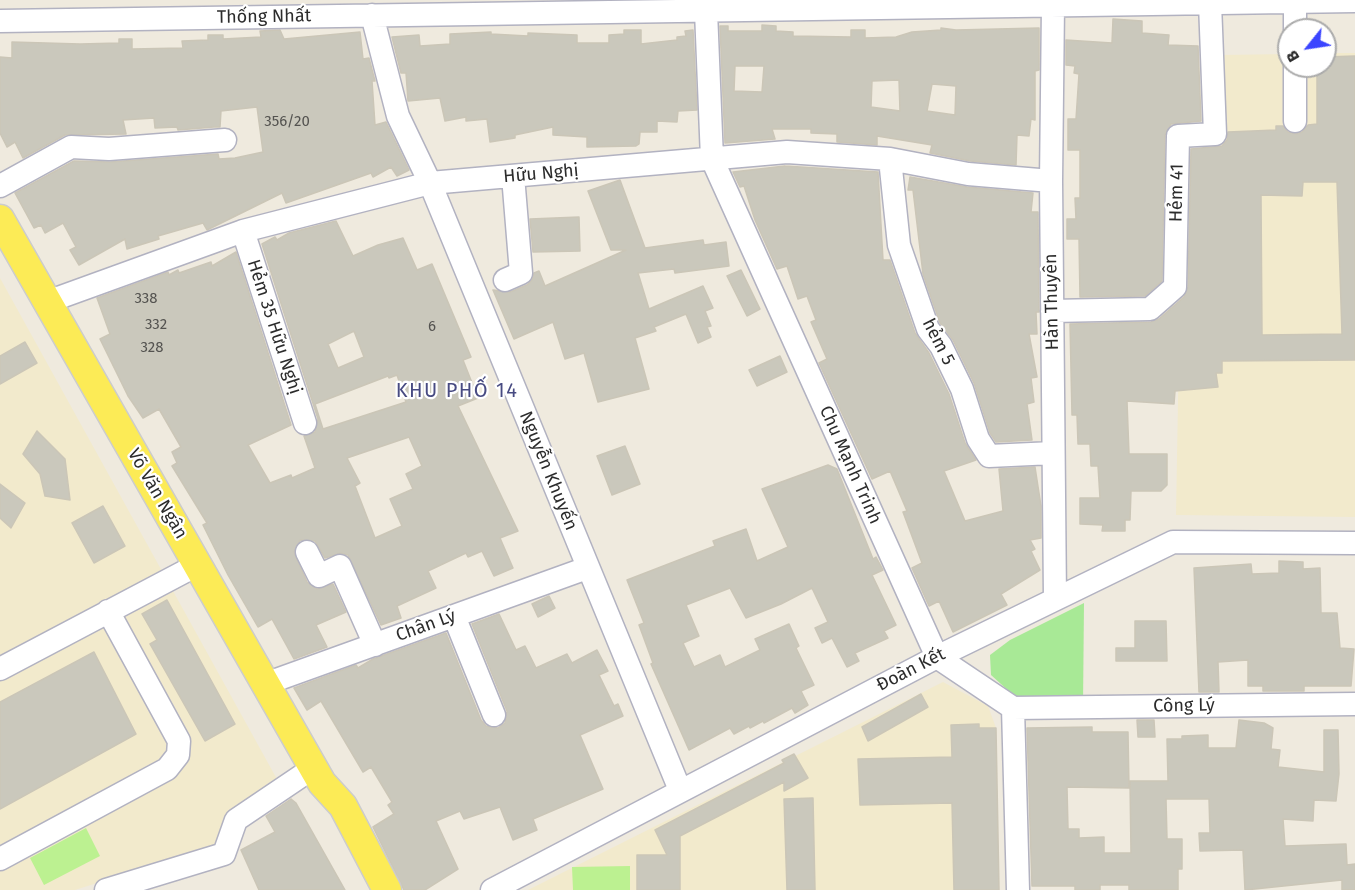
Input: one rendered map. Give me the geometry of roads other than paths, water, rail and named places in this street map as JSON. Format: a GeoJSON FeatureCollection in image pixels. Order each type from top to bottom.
{"type":"FeatureCollection","features":[{"type":"Feature","properties":{"kind":"main road","name":"Võ Văn Ngân"},"geometry":{"type":"LineString","coordinates":[[0,219],[318,776],[343,806],[387,890]]}},
{"type":"Feature","properties":{"kind":"main road","name":"Võ Văn Ngân"},"geometry":{"type":"LineString","coordinates":[[318,776],[325,813],[365,890]]}},
{"type":"Feature","properties":{"kind":"street","name":"Thống Nhất"},"geometry":{"type":"LineString","coordinates":[[0,21],[268,8],[372,15],[565,6],[706,11],[867,4],[1355,1]]}},
{"type":"Feature","properties":{"kind":"street","name":"Hàn Thuyên"},"geometry":{"type":"LineString","coordinates":[[1054,2],[1051,181],[1055,599]]}},
{"type":"Feature","properties":{"kind":"street","name":"Hẻm 41"},"geometry":{"type":"LineString","coordinates":[[1052,311],[1150,309],[1175,287],[1178,136],[1215,134],[1221,2]]}},
{"type":"Feature","properties":{"kind":"street"},"geometry":{"type":"LineString","coordinates":[[1294,2],[1295,18]]}},
{"type":"Feature","properties":{"kind":"street","name":"Chu Mạnh Trinh"},"geometry":{"type":"LineString","coordinates":[[706,11],[712,159],[937,657]]}},
{"type":"Feature","properties":{"kind":"street","name":"Nguyễn Khuyến"},"geometry":{"type":"LineString","coordinates":[[372,15],[398,116],[430,183],[680,790]]}},
{"type":"Feature","properties":{"kind":"street"},"geometry":{"type":"LineString","coordinates":[[1295,78],[1295,121]]}},
{"type":"Feature","properties":{"kind":"street"},"geometry":{"type":"LineString","coordinates":[[0,186],[71,147],[109,149],[225,140]]}},
{"type":"Feature","properties":{"kind":"street","name":"Hữu Nghị"},"geometry":{"type":"LineString","coordinates":[[47,302],[243,231],[430,183],[787,152],[890,159],[968,174],[1051,181]]}},
{"type":"Feature","properties":{"kind":"street","name":"hẻm 5"},"geometry":{"type":"LineString","coordinates":[[890,159],[900,245],[928,329],[941,346],[962,389],[978,440],[989,456],[1053,453]]}},
{"type":"Feature","properties":{"kind":"street"},"geometry":{"type":"LineString","coordinates":[[505,280],[521,273],[513,176]]}},
{"type":"Feature","properties":{"kind":"street","name":"Hẻm 35 Hữu Nghị"},"geometry":{"type":"LineString","coordinates":[[243,231],[305,423]]}},
{"type":"Feature","properties":{"kind":"street","name":"Đoàn Kết"},"geometry":{"type":"LineString","coordinates":[[492,890],[937,657],[1173,542],[1355,543]]}},
{"type":"Feature","properties":{"kind":"street"},"geometry":{"type":"LineString","coordinates":[[307,552],[319,576],[340,566],[375,645]]}},
{"type":"Feature","properties":{"kind":"street"},"geometry":{"type":"LineString","coordinates":[[0,669],[197,565]]}},
{"type":"Feature","properties":{"kind":"street","name":"Chân Lý"},"geometry":{"type":"LineString","coordinates":[[265,684],[587,568]]}},
{"type":"Feature","properties":{"kind":"street"},"geometry":{"type":"LineString","coordinates":[[0,859],[167,769],[178,755],[179,741],[108,611]]}},
{"type":"Feature","properties":{"kind":"street"},"geometry":{"type":"LineString","coordinates":[[454,616],[494,715]]}},
{"type":"Feature","properties":{"kind":"street"},"geometry":{"type":"LineString","coordinates":[[937,657],[1013,708],[1018,890]]}},
{"type":"Feature","properties":{"kind":"street","name":"Công Lý"},"geometry":{"type":"LineString","coordinates":[[1013,708],[1355,704]]}},
{"type":"Feature","properties":{"kind":"street"},"geometry":{"type":"LineString","coordinates":[[106,890],[224,854],[237,820],[318,776]]}},
{"type":"Feature","properties":{"kind":"district","name":"KHU PHỐ 14"},"geometry":{"type":"Point","coordinates":[457,391]}}]}
